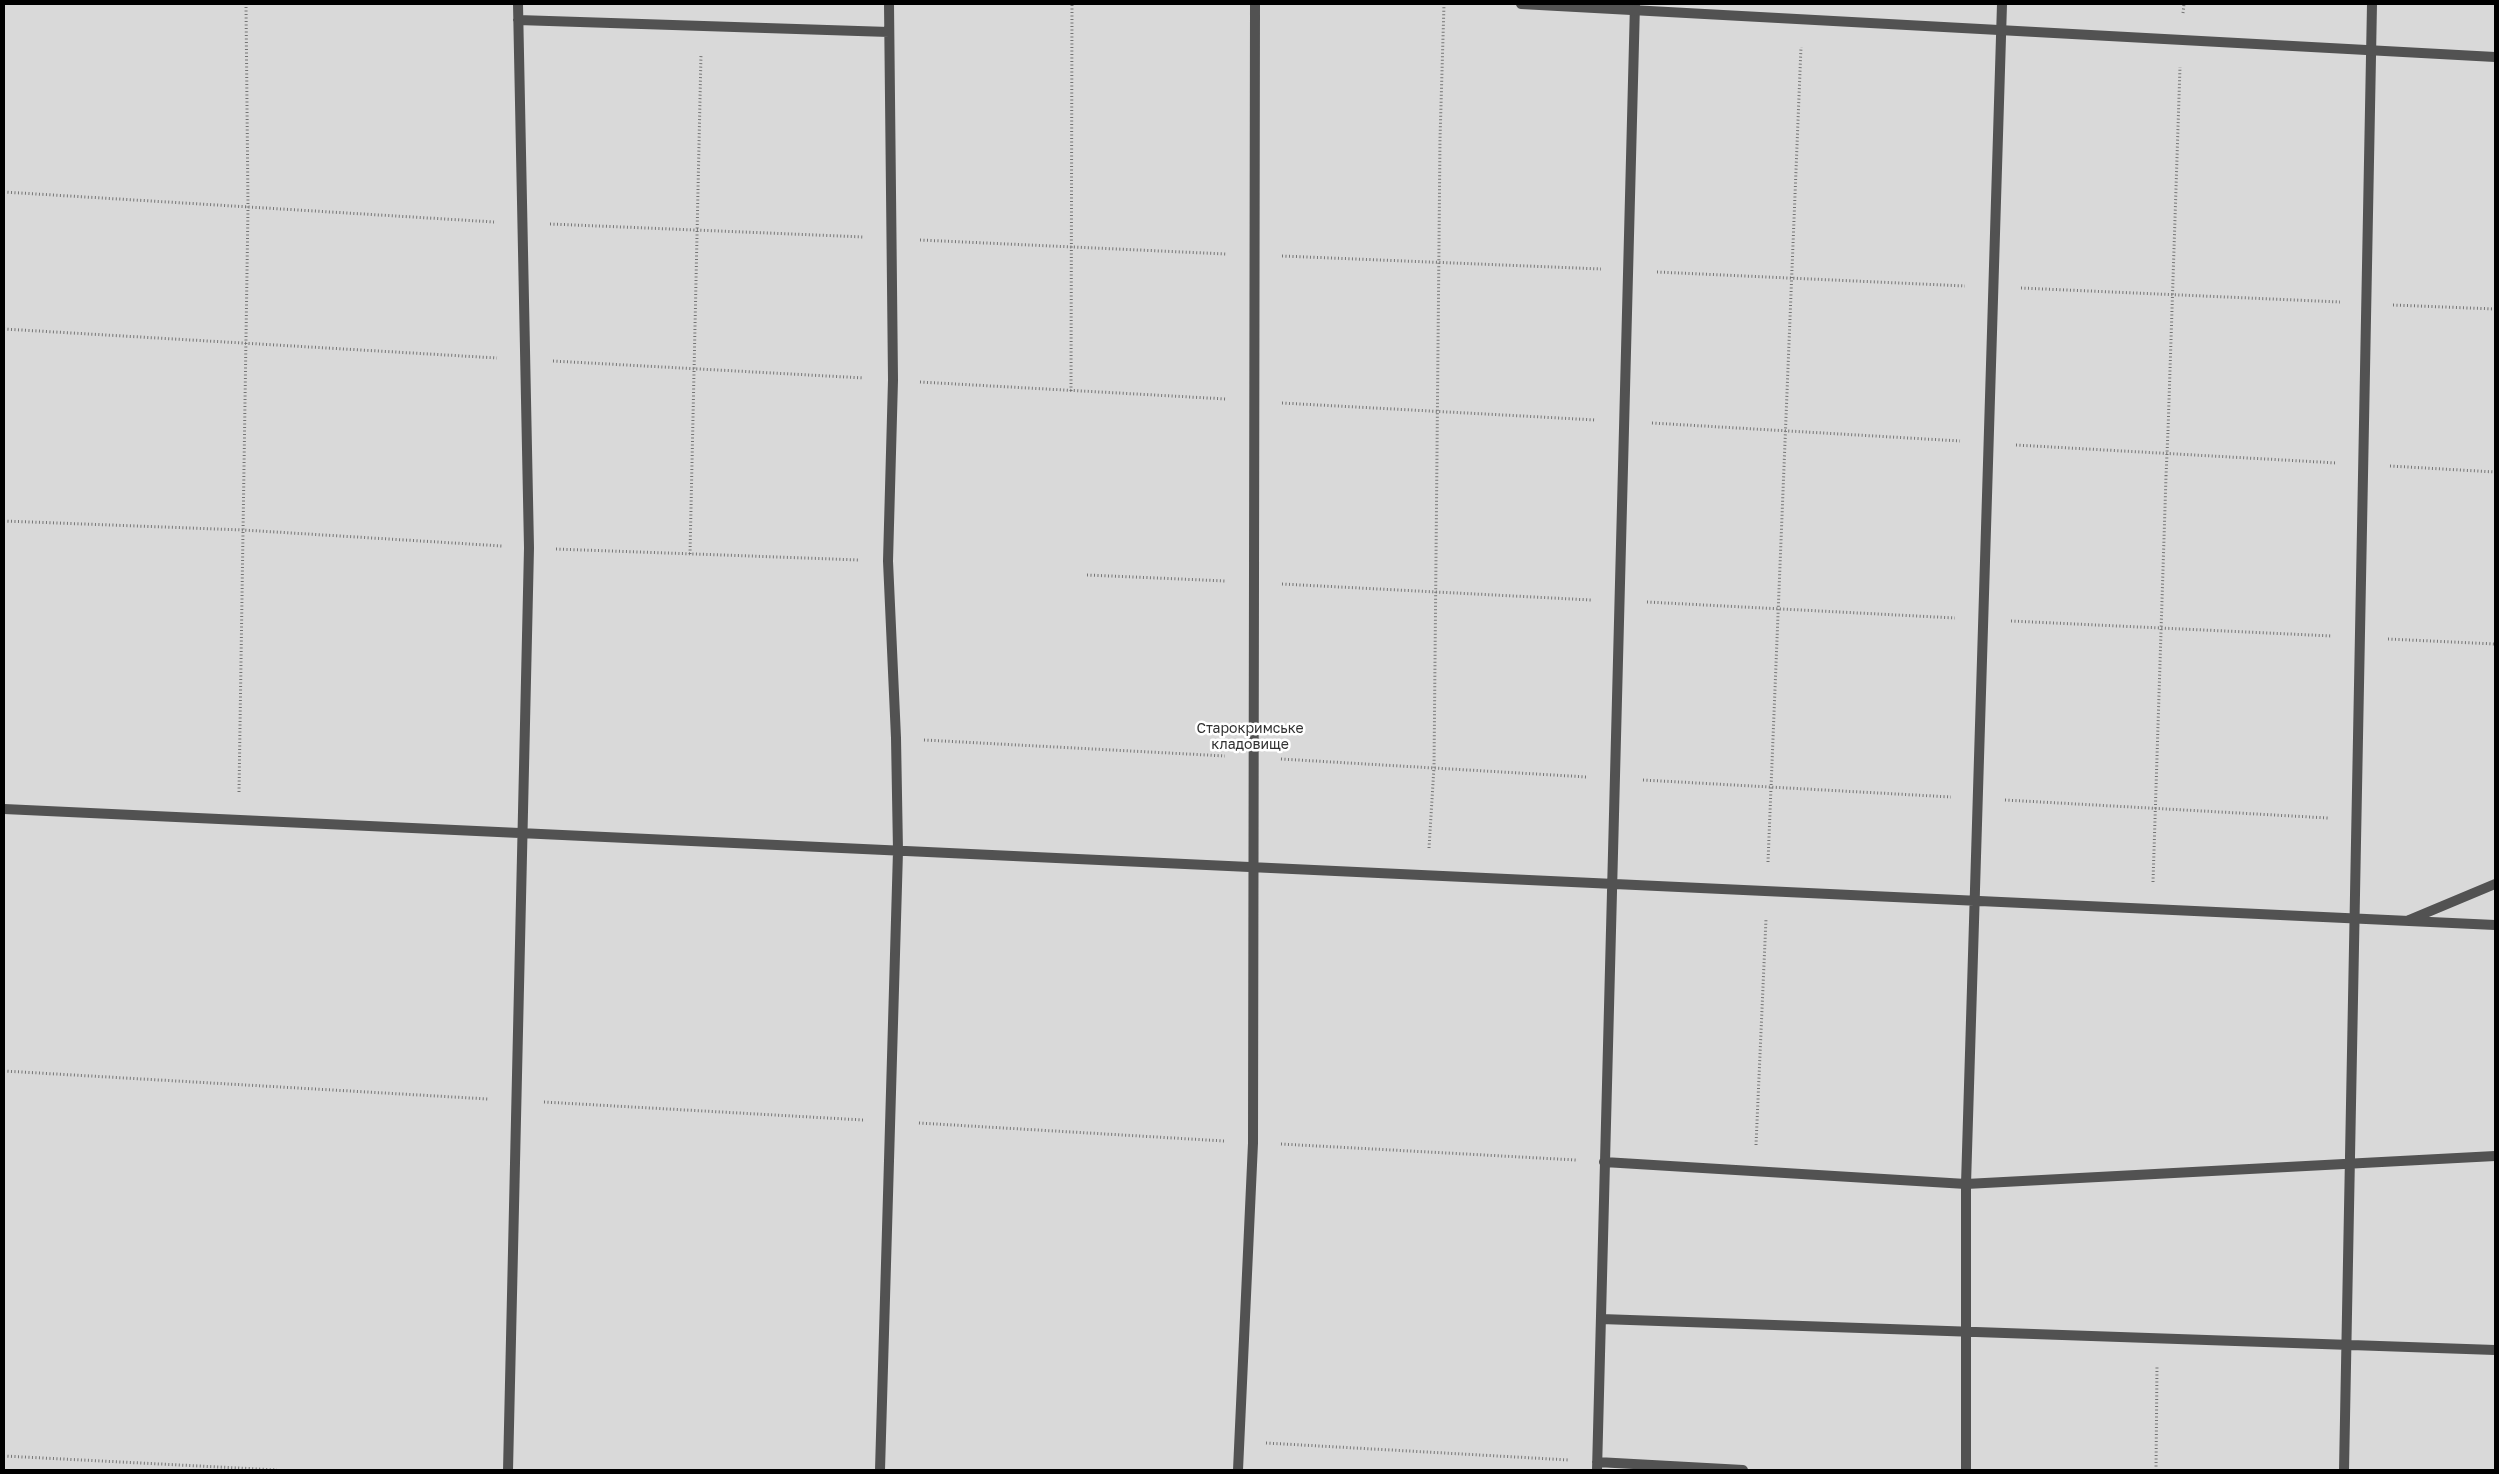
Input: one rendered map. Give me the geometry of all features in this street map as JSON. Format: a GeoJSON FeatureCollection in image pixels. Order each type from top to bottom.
{"type":"FeatureCollection","features":[{"type":"Feature","properties":{"kind":"street"},"geometry":{"type":"LineString","coordinates":[[508,1470],[529,548],[518,4]]}},
{"type":"Feature","properties":{"kind":"street"},"geometry":{"type":"LineString","coordinates":[[880,1470],[898,851],[896,738],[888,561],[893,380],[889,4]]}},
{"type":"Feature","properties":{"kind":"street"},"geometry":{"type":"LineString","coordinates":[[1238,1470],[1253,1143],[1255,4]]}},
{"type":"Feature","properties":{"kind":"street"},"geometry":{"type":"LineString","coordinates":[[1521,4],[1635,7],[1802,20],[2495,57]]}},
{"type":"Feature","properties":{"kind":"street"},"geometry":{"type":"LineString","coordinates":[[1966,1470],[1966,1184],[2002,4]]}},
{"type":"Feature","properties":{"kind":"street"},"geometry":{"type":"LineString","coordinates":[[2344,1470],[2369,51],[2372,4]]}},
{"type":"Feature","properties":{"kind":"street"},"geometry":{"type":"LineString","coordinates":[[1635,7],[1597,1466],[1743,1470]]}},
{"type":"Feature","properties":{"kind":"street"},"geometry":{"type":"LineString","coordinates":[[518,20],[890,32]]}},
{"type":"Feature","properties":{"kind":"street"},"geometry":{"type":"LineString","coordinates":[[4,809],[2495,925]]}},
{"type":"Feature","properties":{"kind":"street"},"geometry":{"type":"LineString","coordinates":[[2406,922],[2495,884]]}},
{"type":"Feature","properties":{"kind":"street"},"geometry":{"type":"LineString","coordinates":[[1604,1162],[1966,1184],[2495,1156]]}},
{"type":"Feature","properties":{"kind":"street"},"geometry":{"type":"LineString","coordinates":[[1601,1319],[2346,1347],[2495,1350]]}},
{"type":"Feature","properties":{"kind":"path"},"geometry":{"type":"LineString","coordinates":[[239,820],[248,207],[246,4]]}},
{"type":"Feature","properties":{"kind":"path"},"geometry":{"type":"LineString","coordinates":[[1071,391],[1072,4]]}},
{"type":"Feature","properties":{"kind":"path"},"geometry":{"type":"LineString","coordinates":[[1427,876],[1434,767],[1440,139],[1444,4]]}},
{"type":"Feature","properties":{"kind":"path"},"geometry":{"type":"LineString","coordinates":[[1755,1171],[1802,20]]}},
{"type":"Feature","properties":{"kind":"path"},"geometry":{"type":"LineString","coordinates":[[690,554],[702,26]]}},
{"type":"Feature","properties":{"kind":"path"},"geometry":{"type":"LineString","coordinates":[[2152,910],[2181,40]]}},
{"type":"Feature","properties":{"kind":"path"},"geometry":{"type":"LineString","coordinates":[[4,521],[243,530],[529,548],[888,561]]}},
{"type":"Feature","properties":{"kind":"path"},"geometry":{"type":"LineString","coordinates":[[1087,575],[2495,644]]}},
{"type":"Feature","properties":{"kind":"path"},"geometry":{"type":"LineString","coordinates":[[4,1071],[1604,1162]]}},
{"type":"Feature","properties":{"kind":"path"},"geometry":{"type":"LineString","coordinates":[[2156,1470],[2157,1340]]}},
{"type":"Feature","properties":{"kind":"path"},"geometry":{"type":"LineString","coordinates":[[1239,1442],[1597,1466]]}},
{"type":"Feature","properties":{"kind":"path"},"geometry":{"type":"LineString","coordinates":[[4,1456],[277,1470]]}},
{"type":"Feature","properties":{"kind":"green space","name":"Старокримське кладовище"},"geometry":{"type":"Polygon","coordinates":[[[4,4],[2495,4],[2495,1470],[4,1470],[4,4]]]}}]}
